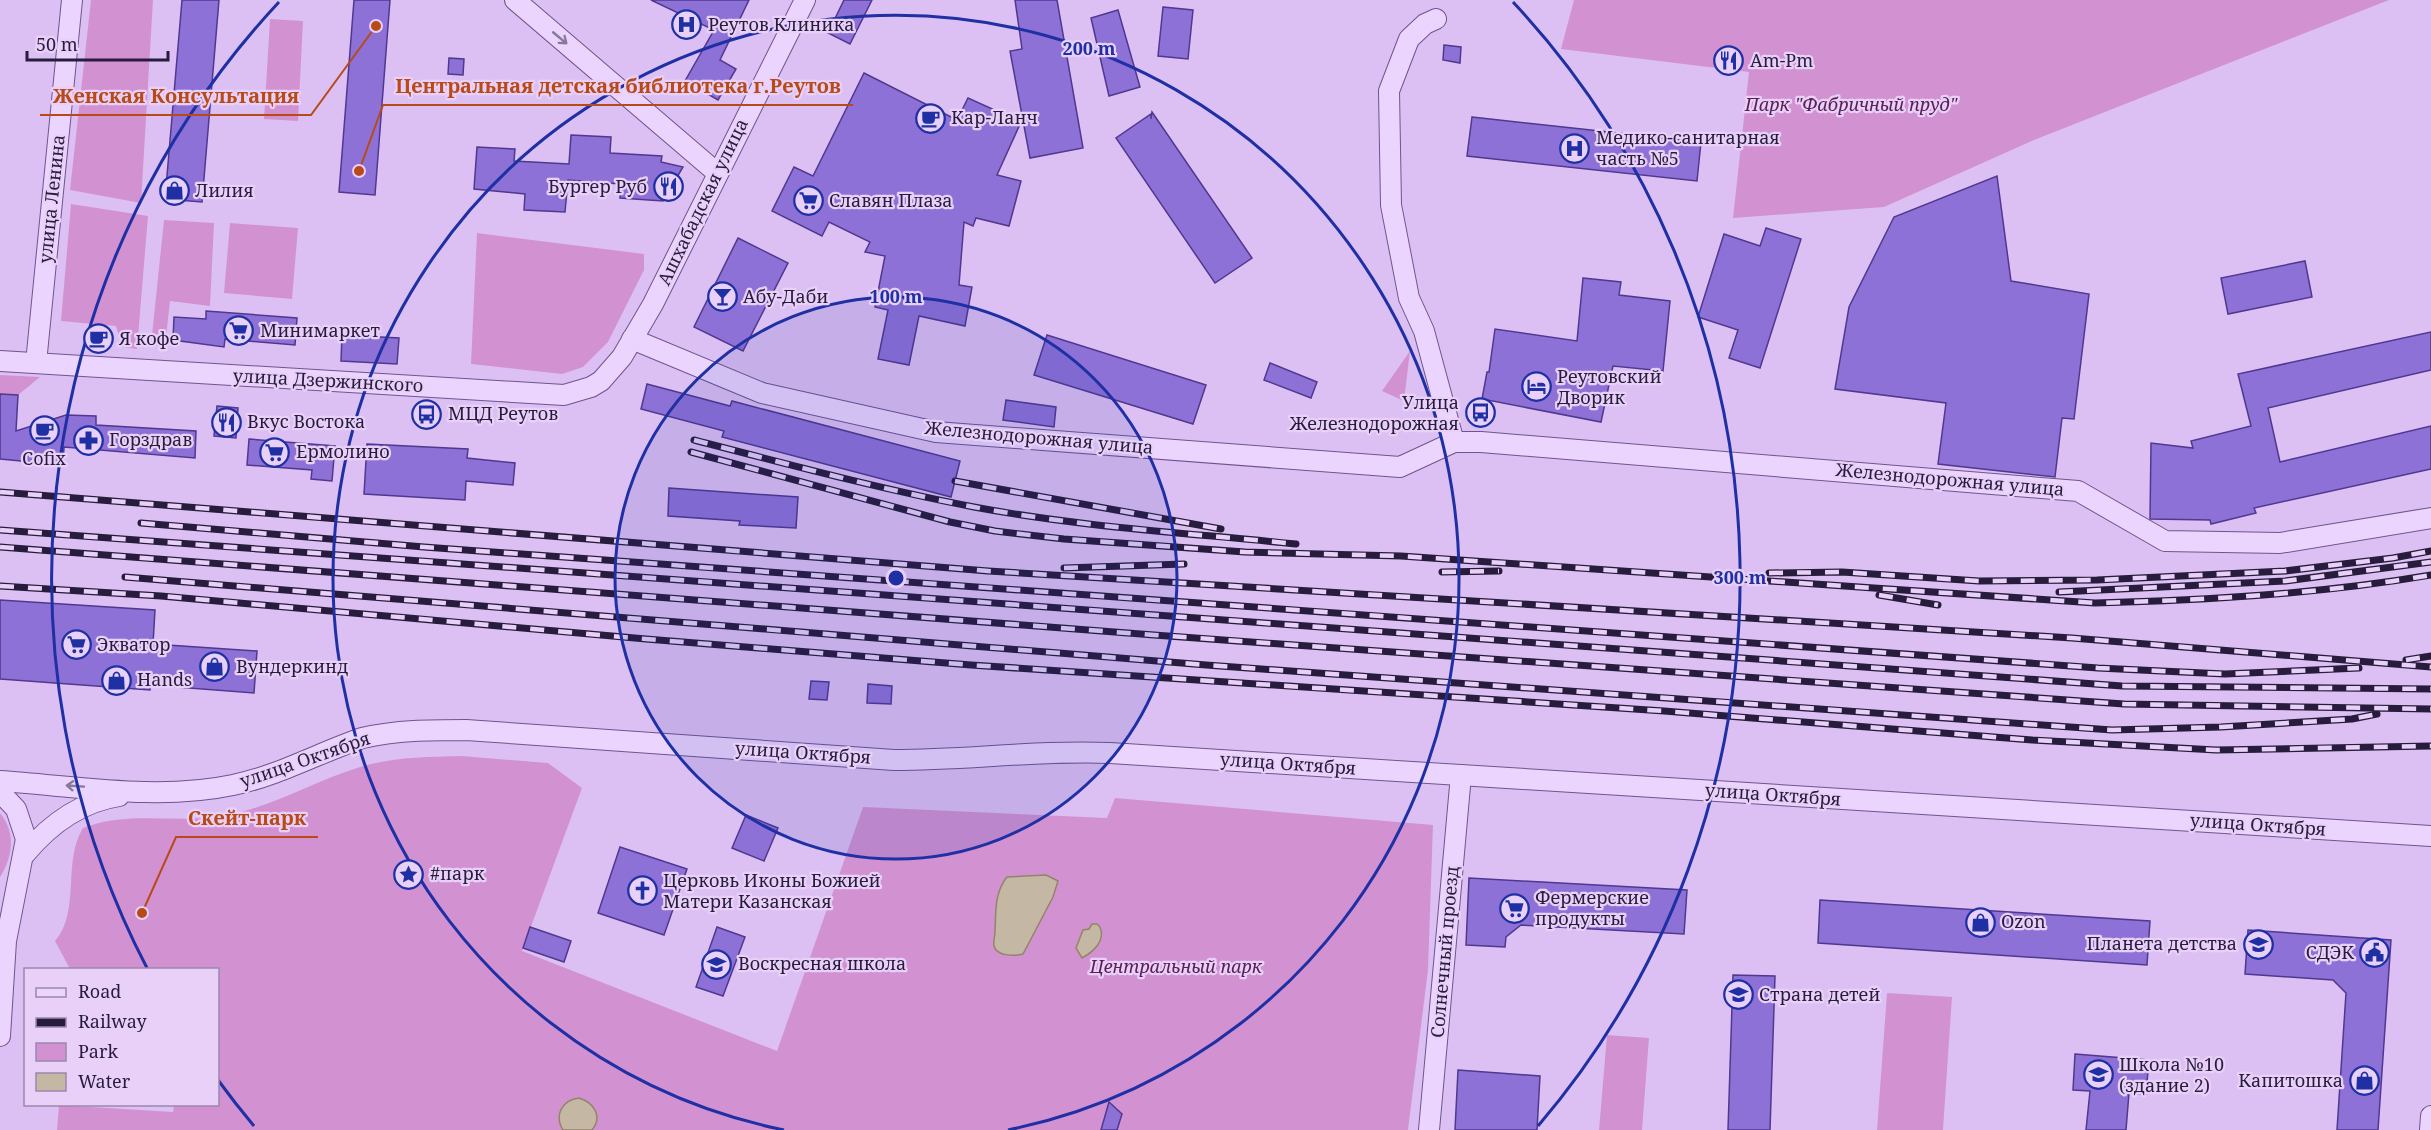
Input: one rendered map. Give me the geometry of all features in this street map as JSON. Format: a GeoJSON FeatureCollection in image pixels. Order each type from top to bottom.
{"type":"FeatureCollection","features":[{"type":"Feature","properties":{"kind":"street","name":"улица Ленина"},"geometry":{"type":"LineString","coordinates":[[36,363],[72,0]]}},
{"type":"Feature","properties":{"kind":"street"},"geometry":{"type":"LineString","coordinates":[[515,0],[716,172]]}},
{"type":"Feature","properties":{"kind":"street","name":"Ашхабадская улица"},"geometry":{"type":"LineString","coordinates":[[633,339],[805,0]]}},
{"type":"Feature","properties":{"kind":"street"},"geometry":{"type":"LineString","coordinates":[[1436,19],[1425,24],[1409,39],[1389,91],[1391,206],[1409,298],[1424,331],[1454,442]]}},
{"type":"Feature","properties":{"kind":"street","name":"улица Дзержинского"},"geometry":{"type":"LineString","coordinates":[[0,361],[564,395],[578,393],[601,381],[622,357],[633,339]]}},
{"type":"Feature","properties":{"kind":"street","name":"Железнодорожная улица"},"geometry":{"type":"LineString","coordinates":[[633,339],[762,393],[936,432],[1400,467],[1454,442],[2078,491],[2165,541],[2280,543],[2431,518]]}},
{"type":"Feature","properties":{"kind":"street","name":"улица Октября"},"geometry":{"type":"LineString","coordinates":[[0,781],[155,791],[192,791],[233,785],[362,738],[411,730],[568,736],[894,760],[1063,751],[2431,836]]}},
{"type":"Feature","properties":{"kind":"street","name":"Солнечный проезд"},"geometry":{"type":"LineString","coordinates":[[1430,1130],[1461,775]]}},
{"type":"Feature","properties":{"kind":"street","name":"улица Октября"},"geometry":{"type":"LineString","coordinates":[[0,895],[12,885],[23,862],[43,832],[89,803],[105,798],[155,791]]}},
{"type":"Feature","properties":{"kind":"street"},"geometry":{"type":"LineString","coordinates":[[0,792],[16,808],[23,823],[23,862],[3,933],[0,1036]]}},
{"type":"Feature","properties":{"kind":"street"},"geometry":{"type":"LineString","coordinates":[[2430,1130],[2431,1116]]}},
{"type":"Feature","properties":{"kind":"green space"},"geometry":{"type":"Polygon","coordinates":[[[91,0],[153,0],[141,203],[70,190],[91,0]]]}},
{"type":"Feature","properties":{"kind":"green space","name":"Парк \"Фабричный пруд\""},"geometry":{"type":"Polygon","coordinates":[[[1574,0],[2389,0],[2034,140],[1884,207],[1733,218],[1749,72],[1561,49],[1574,0]]]}},
{"type":"Feature","properties":{"kind":"green space"},"geometry":{"type":"Polygon","coordinates":[[[270,19],[303,21],[298,121],[264,119],[270,19]]]}},
{"type":"Feature","properties":{"kind":"green space"},"geometry":{"type":"Polygon","coordinates":[[[71,204],[148,216],[137,349],[122,347],[116,326],[61,321],[71,204]]]}},
{"type":"Feature","properties":{"kind":"green space"},"geometry":{"type":"Polygon","coordinates":[[[164,220],[214,223],[210,306],[170,301],[165,346],[151,345],[164,220]]]}},
{"type":"Feature","properties":{"kind":"green space"},"geometry":{"type":"Polygon","coordinates":[[[230,223],[298,228],[292,299],[224,293],[230,223]]]}},
{"type":"Feature","properties":{"kind":"green space"},"geometry":{"type":"Polygon","coordinates":[[[477,233],[644,254],[644,270],[608,342],[583,367],[562,374],[471,364],[477,233]]]}},
{"type":"Feature","properties":{"kind":"green space"},"geometry":{"type":"Polygon","coordinates":[[[1410,351],[1404,401],[1382,391],[1410,351]]]}},
{"type":"Feature","properties":{"kind":"green space"},"geometry":{"type":"Polygon","coordinates":[[[0,375],[40,377],[18,395],[0,394],[0,375]]]}},
{"type":"Feature","properties":{"kind":"green space","name":"Центральный парк"},"geometry":{"type":"Polygon","coordinates":[[[461,756],[548,763],[582,788],[522,951],[777,1051],[863,807],[1107,818],[1115,798],[1433,825],[1428,970],[1408,1130],[57,1130],[59,1106],[173,1112],[174,1106],[219,1106],[219,968],[69,968],[55,941],[63,929],[67,915],[73,856],[83,828],[135,818],[188,819],[223,816],[274,801],[370,764],[408,758],[461,756]]]}},
{"type":"Feature","properties":{"kind":"green space"},"geometry":{"type":"Polygon","coordinates":[[[0,813],[9,828],[11,845],[8,861],[0,877],[0,813]]]}},
{"type":"Feature","properties":{"kind":"green space"},"geometry":{"type":"Polygon","coordinates":[[[1887,993],[1952,997],[1943,1130],[1877,1130],[1887,993]]]}},
{"type":"Feature","properties":{"kind":"green space"},"geometry":{"type":"Polygon","coordinates":[[[1607,1035],[1649,1038],[1642,1130],[1599,1130],[1607,1035]]]}},
{"type":"Feature","properties":{"kind":"water"},"geometry":{"type":"Polygon","coordinates":[[[1046,875],[1058,881],[1053,897],[1023,954],[1002,954],[996,950],[994,943],[996,903],[1003,883],[1007,877],[1046,875]]]}},
{"type":"Feature","properties":{"kind":"water"},"geometry":{"type":"Polygon","coordinates":[[[1092,924],[1100,927],[1100,941],[1090,953],[1082,958],[1076,948],[1083,930],[1089,929],[1092,924]]]}},
{"type":"Feature","properties":{"kind":"water"},"geometry":{"type":"Polygon","coordinates":[[[579,1098],[593,1107],[597,1115],[595,1125],[592,1130],[563,1130],[559,1119],[561,1109],[568,1102],[579,1098]]]}},
{"type":"Feature","properties":{"kind":"building"},"geometry":{"type":"Polygon","coordinates":[[[182,0],[219,0],[202,202],[165,199],[182,0]]]}},
{"type":"Feature","properties":{"kind":"building"},"geometry":{"type":"Polygon","coordinates":[[[354,0],[390,0],[375,195],[339,192],[354,0]]]}},
{"type":"Feature","properties":{"kind":"building"},"geometry":{"type":"Polygon","coordinates":[[[651,0],[749,0],[720,60],[736,69],[718,100],[685,81],[714,30],[651,0]]]}},
{"type":"Feature","properties":{"kind":"building"},"geometry":{"type":"Polygon","coordinates":[[[844,0],[872,0],[850,44],[828,33],[844,0]]]}},
{"type":"Feature","properties":{"kind":"building"},"geometry":{"type":"Polygon","coordinates":[[[1015,0],[1057,0],[1083,148],[1030,158],[1010,51],[1022,49],[1015,0]]]}},
{"type":"Feature","properties":{"kind":"building"},"geometry":{"type":"Polygon","coordinates":[[[1163,7],[1193,10],[1188,59],[1158,56],[1163,7]]]}},
{"type":"Feature","properties":{"kind":"building"},"geometry":{"type":"Polygon","coordinates":[[[1118,10],[1140,87],[1109,96],[1091,18],[1118,10]]]}},
{"type":"Feature","properties":{"kind":"building"},"geometry":{"type":"Polygon","coordinates":[[[1444,45],[1461,47],[1460,63],[1443,60],[1444,45]]]}},
{"type":"Feature","properties":{"kind":"building"},"geometry":{"type":"Polygon","coordinates":[[[449,58],[464,59],[463,75],[448,74],[449,58]]]}},
{"type":"Feature","properties":{"kind":"building"},"geometry":{"type":"Polygon","coordinates":[[[864,73],[957,120],[968,98],[1021,122],[997,175],[1021,181],[1009,226],[976,218],[973,226],[964,222],[959,285],[972,287],[965,326],[919,316],[909,365],[878,359],[888,310],[875,307],[885,256],[865,252],[870,242],[829,222],[822,236],[772,211],[794,167],[813,176],[864,73]]]}},
{"type":"Feature","properties":{"kind":"building"},"geometry":{"type":"Polygon","coordinates":[[[1152,112],[1252,258],[1215,283],[1116,138],[1151,114],[1151,119],[1152,112]]]}},
{"type":"Feature","properties":{"kind":"building"},"geometry":{"type":"Polygon","coordinates":[[[1472,117],[1701,142],[1697,181],[1467,156],[1472,117]]]}},
{"type":"Feature","properties":{"kind":"building"},"geometry":{"type":"Polygon","coordinates":[[[571,135],[611,137],[610,153],[662,156],[661,162],[683,167],[663,201],[620,198],[621,184],[568,180],[565,212],[524,210],[525,194],[474,189],[477,147],[515,149],[514,161],[569,164],[571,135]]]}},
{"type":"Feature","properties":{"kind":"building"},"geometry":{"type":"Polygon","coordinates":[[[1997,176],[2011,281],[2089,294],[2074,419],[2062,418],[2055,477],[1938,464],[1946,403],[1835,389],[1849,307],[1894,217],[1997,176]]]}},
{"type":"Feature","properties":{"kind":"building"},"geometry":{"type":"Polygon","coordinates":[[[1766,228],[1801,239],[1760,368],[1729,358],[1738,330],[1698,317],[1724,234],[1760,246],[1766,228]]]}},
{"type":"Feature","properties":{"kind":"building"},"geometry":{"type":"Polygon","coordinates":[[[738,238],[788,263],[743,351],[694,327],[738,238]]]}},
{"type":"Feature","properties":{"kind":"building"},"geometry":{"type":"Polygon","coordinates":[[[2305,261],[2312,297],[2228,314],[2221,278],[2305,261]]]}},
{"type":"Feature","properties":{"kind":"building"},"geometry":{"type":"Polygon","coordinates":[[[1583,278],[1621,282],[1619,295],[1670,301],[1663,371],[1613,366],[1601,422],[1482,399],[1487,372],[1489,372],[1495,329],[1577,341],[1583,278]]]}},
{"type":"Feature","properties":{"kind":"building"},"geometry":{"type":"Polygon","coordinates":[[[206,311],[297,318],[295,345],[225,339],[224,347],[173,340],[174,317],[206,319],[206,311]]]}},
{"type":"Feature","properties":{"kind":"building"},"geometry":{"type":"Polygon","coordinates":[[[2431,332],[2431,370],[2268,408],[2280,462],[2431,426],[2431,469],[2254,508],[2256,513],[2211,524],[2210,520],[2150,519],[2151,443],[2193,448],[2191,441],[2251,426],[2238,374],[2431,332]]]}},
{"type":"Feature","properties":{"kind":"building"},"geometry":{"type":"Polygon","coordinates":[[[342,335],[399,338],[397,364],[341,361],[342,335]]]}},
{"type":"Feature","properties":{"kind":"building"},"geometry":{"type":"Polygon","coordinates":[[[1047,335],[1206,385],[1193,424],[1034,375],[1047,335]]]}},
{"type":"Feature","properties":{"kind":"building"},"geometry":{"type":"Polygon","coordinates":[[[1270,363],[1317,382],[1311,398],[1264,380],[1270,363]]]}},
{"type":"Feature","properties":{"kind":"building"},"geometry":{"type":"Polygon","coordinates":[[[647,384],[730,406],[732,401],[960,461],[951,497],[722,437],[724,431],[641,409],[647,384]]]}},
{"type":"Feature","properties":{"kind":"building"},"geometry":{"type":"Polygon","coordinates":[[[0,394],[18,395],[16,431],[66,415],[96,416],[96,425],[196,431],[195,458],[64,447],[63,465],[0,459],[0,394]]]}},
{"type":"Feature","properties":{"kind":"building"},"geometry":{"type":"Polygon","coordinates":[[[1006,400],[1056,407],[1054,427],[1003,420],[1006,400]]]}},
{"type":"Feature","properties":{"kind":"building","name":"Вкус Востока"},"geometry":{"type":"Polygon","coordinates":[[[217,406],[238,408],[236,438],[214,436],[217,406]]]}},
{"type":"Feature","properties":{"kind":"building"},"geometry":{"type":"Polygon","coordinates":[[[249,439],[335,446],[332,481],[311,479],[312,470],[247,465],[249,439]]]}},
{"type":"Feature","properties":{"kind":"building"},"geometry":{"type":"Polygon","coordinates":[[[367,444],[468,449],[467,458],[515,463],[513,485],[466,481],[465,500],[364,494],[367,444]]]}},
{"type":"Feature","properties":{"kind":"building"},"geometry":{"type":"Polygon","coordinates":[[[669,488],[798,497],[796,528],[739,525],[740,521],[668,516],[669,488]]]}},
{"type":"Feature","properties":{"kind":"building","name":"Экватор"},"geometry":{"type":"Polygon","coordinates":[[[0,600],[155,610],[153,644],[257,651],[254,693],[150,685],[150,690],[0,679],[0,600]]]}},
{"type":"Feature","properties":{"kind":"building"},"geometry":{"type":"Polygon","coordinates":[[[811,681],[829,682],[827,700],[809,699],[811,681]]]}},
{"type":"Feature","properties":{"kind":"building"},"geometry":{"type":"Polygon","coordinates":[[[868,684],[892,686],[891,704],[867,703],[868,684]]]}},
{"type":"Feature","properties":{"kind":"building"},"geometry":{"type":"Polygon","coordinates":[[[746,815],[778,828],[764,861],[732,848],[746,815]]]}},
{"type":"Feature","properties":{"kind":"building","name":"Церковь Иконы Божией Матери Казанская"},"geometry":{"type":"Polygon","coordinates":[[[620,847],[687,869],[664,935],[598,913],[620,847]]]}},
{"type":"Feature","properties":{"kind":"building"},"geometry":{"type":"Polygon","coordinates":[[[1469,878],[1687,890],[1684,934],[1521,925],[1506,937],[1505,947],[1466,945],[1469,878]]]}},
{"type":"Feature","properties":{"kind":"building"},"geometry":{"type":"Polygon","coordinates":[[[1820,900],[2150,921],[2147,965],[1818,943],[1820,900]]]}},
{"type":"Feature","properties":{"kind":"building"},"geometry":{"type":"Polygon","coordinates":[[[530,927],[571,941],[564,962],[523,948],[530,927]]]}},
{"type":"Feature","properties":{"kind":"building"},"geometry":{"type":"Polygon","coordinates":[[[717,927],[745,937],[723,996],[696,987],[717,927]]]}},
{"type":"Feature","properties":{"kind":"building"},"geometry":{"type":"Polygon","coordinates":[[[2248,930],[2391,940],[2378,1130],[2337,1130],[2346,993],[2333,980],[2245,974],[2248,930]]]}},
{"type":"Feature","properties":{"kind":"building"},"geometry":{"type":"Polygon","coordinates":[[[1733,975],[1775,976],[1770,1130],[1728,1130],[1733,975]]]}},
{"type":"Feature","properties":{"kind":"building"},"geometry":{"type":"Polygon","coordinates":[[[2075,1054],[2149,1060],[2146,1094],[2129,1093],[2126,1130],[2086,1130],[2090,1091],[2073,1090],[2075,1054]]]}},
{"type":"Feature","properties":{"kind":"building"},"geometry":{"type":"Polygon","coordinates":[[[1458,1070],[1540,1076],[1537,1130],[1455,1130],[1458,1070]]]}},
{"type":"Feature","properties":{"kind":"building"},"geometry":{"type":"Polygon","coordinates":[[[1109,1102],[1122,1114],[1117,1130],[1101,1130],[1109,1102]]]}},
{"type":"Feature","properties":{"kind":"railway"},"geometry":{"type":"LineString","coordinates":[[694,440],[869,484],[1014,514],[1094,525],[1296,544]]}},
{"type":"Feature","properties":{"kind":"railway"},"geometry":{"type":"LineString","coordinates":[[691,452],[950,522],[995,531],[1064,539],[1245,552],[1401,556],[2095,603],[2263,595],[2347,587],[2431,575]]}},
{"type":"Feature","properties":{"kind":"railway"},"geometry":{"type":"LineString","coordinates":[[955,481],[1221,529]]}},
{"type":"Feature","properties":{"kind":"railway"},"geometry":{"type":"LineString","coordinates":[[0,492],[988,571],[2072,638],[2431,667]]}},
{"type":"Feature","properties":{"kind":"railway"},"geometry":{"type":"LineString","coordinates":[[141,523],[424,547],[2098,668],[2225,674],[2359,668]]}},
{"type":"Feature","properties":{"kind":"railway"},"geometry":{"type":"LineString","coordinates":[[0,530],[2122,686],[2431,689]]}},
{"type":"Feature","properties":{"kind":"railway"},"geometry":{"type":"LineString","coordinates":[[0,547],[1154,635],[2124,704],[2431,709]]}},
{"type":"Feature","properties":{"kind":"railway"},"geometry":{"type":"LineString","coordinates":[[1769,573],[1842,572],[1979,581],[2097,580],[2285,571],[2431,551]]}},
{"type":"Feature","properties":{"kind":"railway"},"geometry":{"type":"LineString","coordinates":[[2059,592],[2285,581],[2431,562]]}},
{"type":"Feature","properties":{"kind":"railway"},"geometry":{"type":"LineString","coordinates":[[1064,568],[1184,564]]}},
{"type":"Feature","properties":{"kind":"railway"},"geometry":{"type":"LineString","coordinates":[[1442,572],[1499,571]]}},
{"type":"Feature","properties":{"kind":"railway"},"geometry":{"type":"LineString","coordinates":[[125,577],[1206,665],[2112,730],[2221,727],[2352,719],[2377,714]]}},
{"type":"Feature","properties":{"kind":"railway"},"geometry":{"type":"LineString","coordinates":[[0,586],[161,596],[971,665],[1664,711],[2032,740],[2216,750],[2431,746]]}},
{"type":"Feature","properties":{"kind":"railway"},"geometry":{"type":"LineString","coordinates":[[1879,595],[1938,605]]}},
{"type":"Feature","properties":{"kind":"railway"},"geometry":{"type":"LineString","coordinates":[[2406,660],[2431,656]]}},
{"type":"Feature","properties":{"kind":"place","name":"Реутов Клиника"},"geometry":{"type":"Point","coordinates":[687,25]}},
{"type":"Feature","properties":{"kind":"place","name":"Женская Консультация"},"geometry":{"type":"Point","coordinates":[376,26]}},
{"type":"Feature","properties":{"kind":"place","name":"Am-Pm"},"geometry":{"type":"Point","coordinates":[1729,61]}},
{"type":"Feature","properties":{"kind":"place","name":"Кар-Ланч"},"geometry":{"type":"Point","coordinates":[930,118]}},
{"type":"Feature","properties":{"kind":"place","name":"Медико-санитарная часть №5"},"geometry":{"type":"Point","coordinates":[1575,148]}},
{"type":"Feature","properties":{"kind":"place","name":"Центральная детская библиотека г.Реутов"},"geometry":{"type":"Point","coordinates":[359,171]}},
{"type":"Feature","properties":{"kind":"place","name":"Бургер Руб"},"geometry":{"type":"Point","coordinates":[668,187]}},
{"type":"Feature","properties":{"kind":"place","name":"Лилия"},"geometry":{"type":"Point","coordinates":[174,191]}},
{"type":"Feature","properties":{"kind":"place","name":"Славян Плаза"},"geometry":{"type":"Point","coordinates":[808,201]}},
{"type":"Feature","properties":{"kind":"place","name":"Абу-Даби"},"geometry":{"type":"Point","coordinates":[722,297]}},
{"type":"Feature","properties":{"kind":"place","name":"Минимаркет"},"geometry":{"type":"Point","coordinates":[239,331]}},
{"type":"Feature","properties":{"kind":"place","name":"Я кофе"},"geometry":{"type":"Point","coordinates":[98,339]}},
{"type":"Feature","properties":{"kind":"place","name":"Реутовский Дворик"},"geometry":{"type":"Point","coordinates":[1536,387]}},
{"type":"Feature","properties":{"kind":"place","name":"Улица Железнодорожная"},"geometry":{"type":"Point","coordinates":[1480,413]}},
{"type":"Feature","properties":{"kind":"place","name":"МЦД Реутов"},"geometry":{"type":"Point","coordinates":[427,414]}},
{"type":"Feature","properties":{"kind":"place","name":"Вкус Востока"},"geometry":{"type":"Point","coordinates":[226,422]}},
{"type":"Feature","properties":{"kind":"place","name":"Cofix"},"geometry":{"type":"Point","coordinates":[44,430]}},
{"type":"Feature","properties":{"kind":"place","name":"Горздрав"},"geometry":{"type":"Point","coordinates":[88,440]}},
{"type":"Feature","properties":{"kind":"place","name":"Ермолино"},"geometry":{"type":"Point","coordinates":[275,452]}},
{"type":"Feature","properties":{"kind":"place","name":"Экватор"},"geometry":{"type":"Point","coordinates":[76,645]}},
{"type":"Feature","properties":{"kind":"place","name":"Вундеркинд"},"geometry":{"type":"Point","coordinates":[215,667]}},
{"type":"Feature","properties":{"kind":"place","name":"Hands"},"geometry":{"type":"Point","coordinates":[116,680]}},
{"type":"Feature","properties":{"kind":"place","name":"#парк"},"geometry":{"type":"Point","coordinates":[409,874]}},
{"type":"Feature","properties":{"kind":"place","name":"Церковь Иконы Божией Матери Казанская"},"geometry":{"type":"Point","coordinates":[642,891]}},
{"type":"Feature","properties":{"kind":"place","name":"Фермерские продукты"},"geometry":{"type":"Point","coordinates":[1514,908]}},
{"type":"Feature","properties":{"kind":"place","name":"Скейт-парк"},"geometry":{"type":"Point","coordinates":[142,913]}},
{"type":"Feature","properties":{"kind":"place","name":"Ozon"},"geometry":{"type":"Point","coordinates":[1980,922]}},
{"type":"Feature","properties":{"kind":"place","name":"Планета детства"},"geometry":{"type":"Point","coordinates":[2258,944]}},
{"type":"Feature","properties":{"kind":"place","name":"СДЭК"},"geometry":{"type":"Point","coordinates":[2375,953]}},
{"type":"Feature","properties":{"kind":"place","name":"Воскресная школа"},"geometry":{"type":"Point","coordinates":[717,964]}},
{"type":"Feature","properties":{"kind":"place","name":"Страна детей"},"geometry":{"type":"Point","coordinates":[1738,995]}},
{"type":"Feature","properties":{"kind":"place","name":"Школа №10 (здание 2)"},"geometry":{"type":"Point","coordinates":[2098,1075]}},
{"type":"Feature","properties":{"kind":"place","name":"Капитошка"},"geometry":{"type":"Point","coordinates":[2364,1081]}}]}
